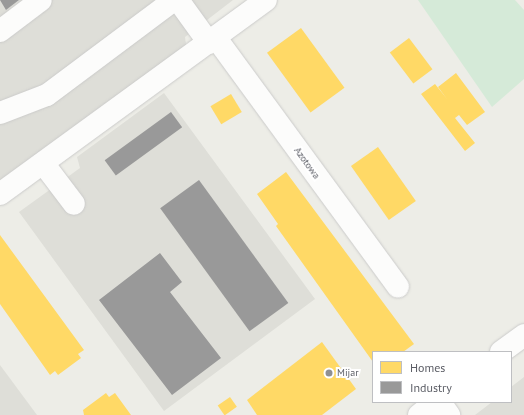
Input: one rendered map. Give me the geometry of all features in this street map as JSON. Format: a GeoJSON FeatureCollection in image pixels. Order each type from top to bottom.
{"type":"FeatureCollection","features":[{"type":"Feature","properties":{"kind":"street"},"geometry":{"type":"LineString","coordinates":[[0,31],[41,0]]}},
{"type":"Feature","properties":{"kind":"street"},"geometry":{"type":"LineString","coordinates":[[0,113],[47,96],[174,0]]}},
{"type":"Feature","properties":{"kind":"street","name":"Azotowa"},"geometry":{"type":"LineString","coordinates":[[178,0],[213,41],[398,287]]}},
{"type":"Feature","properties":{"kind":"street"},"geometry":{"type":"LineString","coordinates":[[0,194],[213,41],[266,0]]}},
{"type":"Feature","properties":{"kind":"street"},"geometry":{"type":"LineString","coordinates":[[43,164],[74,204]]}},
{"type":"Feature","properties":{"kind":"street"},"geometry":{"type":"LineString","coordinates":[[502,351],[524,335]]}},
{"type":"Feature","properties":{"kind":"street"},"geometry":{"type":"LineString","coordinates":[[419,415],[434,403]]}},
{"type":"Feature","properties":{"kind":"street"},"geometry":{"type":"LineString","coordinates":[[441,403],[449,415]]}},
{"type":"Feature","properties":{"kind":"shaded area"},"geometry":{"type":"Polygon","coordinates":[[[0,0],[233,0],[185,37],[186,45],[0,180],[0,0]]]}},
{"type":"Feature","properties":{"kind":"shaded area"},"geometry":{"type":"Polygon","coordinates":[[[164,93],[315,299],[164,411],[19,212],[80,168],[77,157],[164,93]]]}},
{"type":"Feature","properties":{"kind":"shaded area"},"geometry":{"type":"Polygon","coordinates":[[[0,365],[37,415],[0,415],[0,365]]]}},
{"type":"Feature","properties":{"kind":"shaded area"},"geometry":{"type":"Polygon","coordinates":[[[524,377],[524,415],[475,415],[491,403],[512,403],[512,386],[524,377]]]}},
{"type":"Feature","properties":{"kind":"green space"},"geometry":{"type":"Polygon","coordinates":[[[418,0],[515,0],[524,10],[524,79],[492,107],[418,0]]]}},
{"type":"Feature","properties":{"kind":"building: Homes"},"geometry":{"type":"Polygon","coordinates":[[[301,28],[344,88],[311,113],[267,53],[301,28]]]}},
{"type":"Feature","properties":{"kind":"building: Homes"},"geometry":{"type":"Polygon","coordinates":[[[409,38],[432,69],[413,84],[390,52],[409,38]]]}},
{"type":"Feature","properties":{"kind":"building: Homes"},"geometry":{"type":"Polygon","coordinates":[[[456,73],[485,112],[467,125],[459,115],[455,118],[475,143],[465,151],[421,94],[435,84],[447,99],[438,87],[456,73]]]}},
{"type":"Feature","properties":{"kind":"building: Homes"},"geometry":{"type":"Polygon","coordinates":[[[231,94],[242,112],[221,124],[210,106],[231,94]]]}},
{"type":"Feature","properties":{"kind":"building: Homes"},"geometry":{"type":"Polygon","coordinates":[[[378,147],[416,201],[389,220],[351,166],[378,147]]]}},
{"type":"Feature","properties":{"kind":"building: Homes"},"geometry":{"type":"Polygon","coordinates":[[[286,172],[414,344],[404,351],[372,351],[372,361],[276,226],[278,224],[257,194],[286,172]]]}},
{"type":"Feature","properties":{"kind":"building: Homes"},"geometry":{"type":"Polygon","coordinates":[[[0,235],[84,350],[78,354],[81,358],[58,375],[55,371],[50,375],[0,304],[0,235]]]}},
{"type":"Feature","properties":{"kind":"building: Homes"},"geometry":{"type":"Polygon","coordinates":[[[322,342],[356,389],[322,415],[257,415],[247,400],[322,342]]]}},
{"type":"Feature","properties":{"kind":"building: Homes"},"geometry":{"type":"Polygon","coordinates":[[[106,393],[109,397],[115,393],[131,415],[84,415],[83,410],[106,393]]]}},
{"type":"Feature","properties":{"kind":"building: Homes"},"geometry":{"type":"Polygon","coordinates":[[[230,397],[237,407],[224,415],[218,406],[230,397]]]}},
{"type":"Feature","properties":{"kind":"building: Industry"},"geometry":{"type":"Polygon","coordinates":[[[0,0],[19,0],[6,10],[0,0]]]}},
{"type":"Feature","properties":{"kind":"building: Industry"},"geometry":{"type":"Polygon","coordinates":[[[171,112],[182,127],[116,176],[105,160],[171,112]]]}},
{"type":"Feature","properties":{"kind":"building: Industry"},"geometry":{"type":"Polygon","coordinates":[[[199,180],[288,303],[250,331],[160,208],[199,180]]]}},
{"type":"Feature","properties":{"kind":"building: Industry"},"geometry":{"type":"Polygon","coordinates":[[[160,253],[182,282],[170,292],[221,358],[172,395],[99,300],[160,253]]]}},
{"type":"Feature","properties":{"kind":"place","name":"Mijar"},"geometry":{"type":"Point","coordinates":[329,373]}}]}
